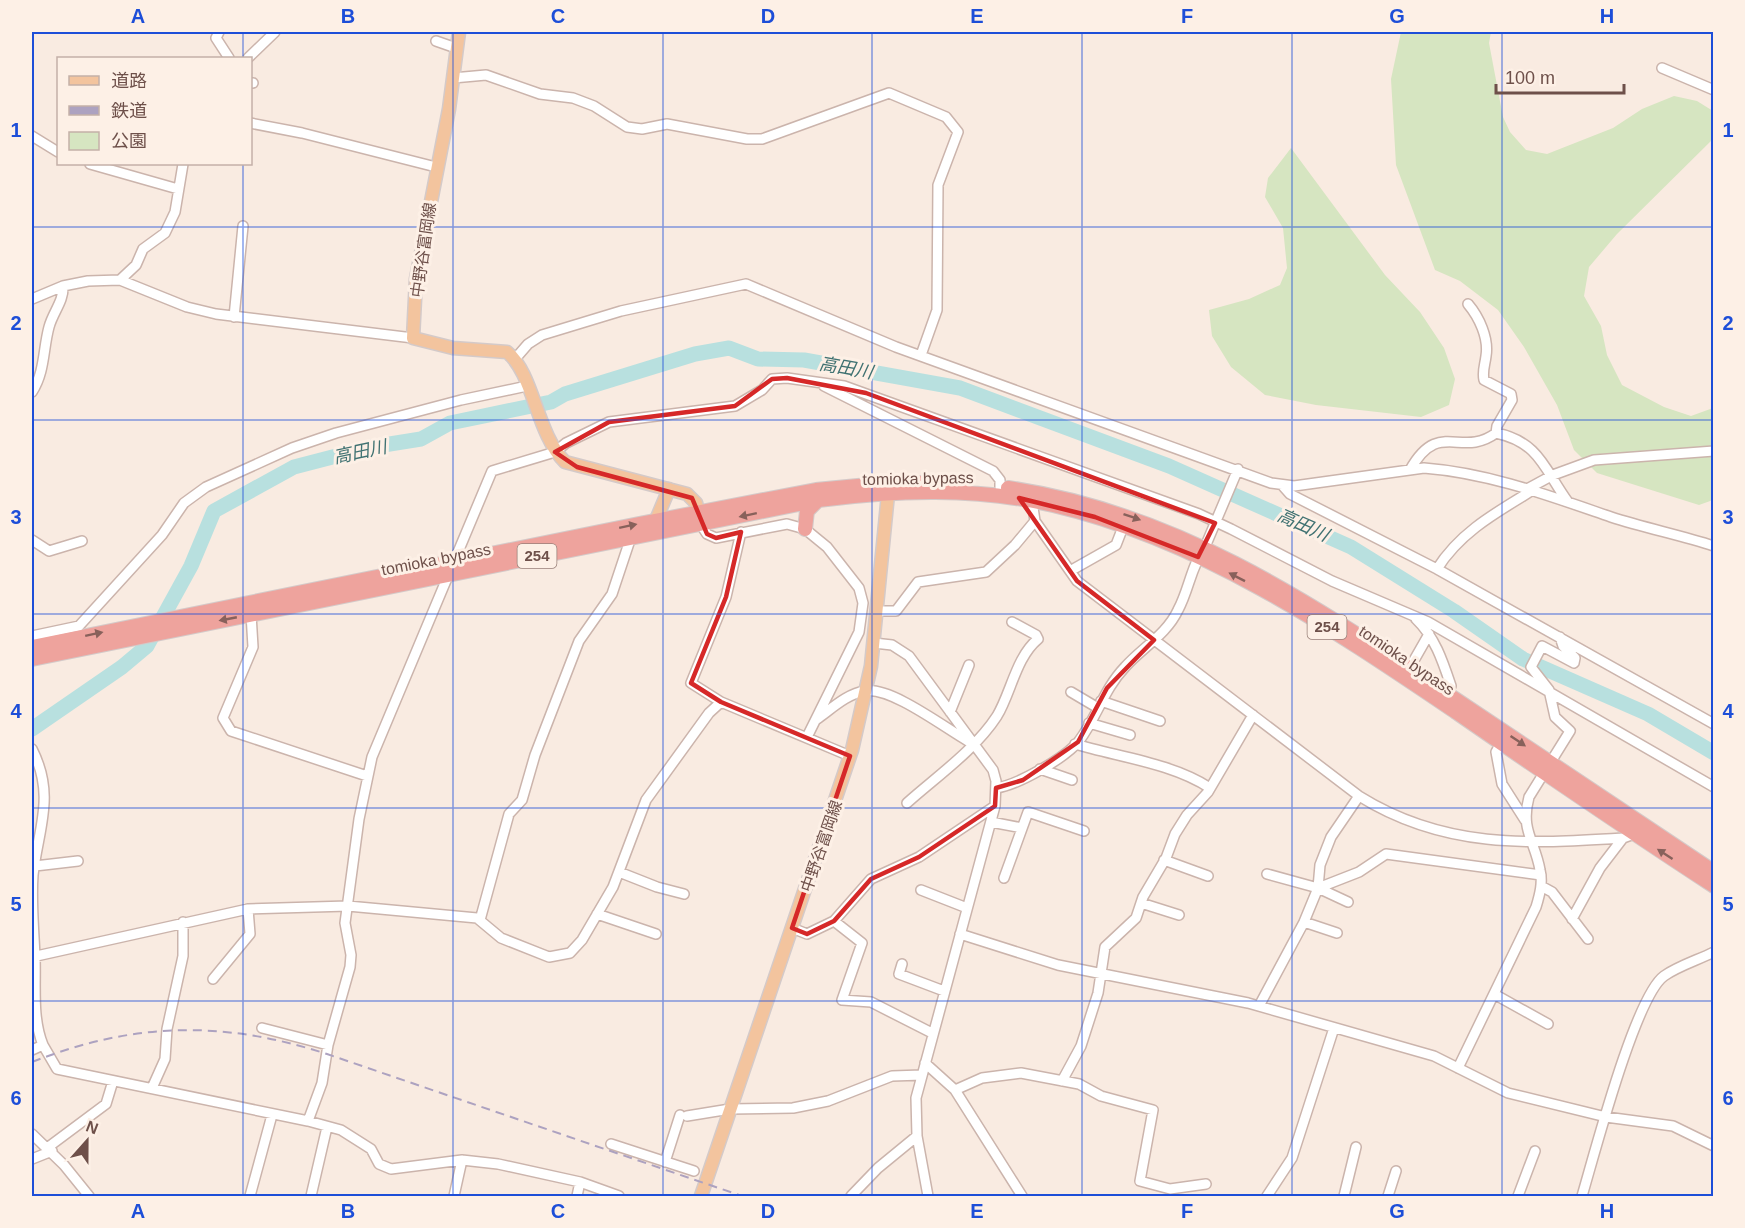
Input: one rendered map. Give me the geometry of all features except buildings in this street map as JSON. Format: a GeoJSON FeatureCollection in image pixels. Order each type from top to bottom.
{"type":"FeatureCollection","features":[{"type":"Feature","properties":{"kind":"highway","name":"tomioka bypass"},"geometry":{"type":"LineString","coordinates":[[34,649],[187,627],[250,614],[656,520],[700,519],[933,482],[1000,487],[1055,496],[1143,521],[1201,552],[1333,631],[1501,743],[1549,768],[1629,836],[1713,886]]}},
{"type":"Feature","properties":{"kind":"highway","name":"tomioka bypass"},"geometry":{"type":"LineString","coordinates":[[34,649],[200,612],[631,537],[816,490],[889,488],[960,492],[1032,501],[1201,552],[1294,596],[1447,693],[1549,768],[1713,872]]}},
{"type":"Feature","properties":{"kind":"highway"},"geometry":{"type":"LineString","coordinates":[[805,529],[807,511],[818,500]]}},
{"type":"Feature","properties":{"kind":"main road","name":"中野谷富岡線"},"geometry":{"type":"LineString","coordinates":[[413,338],[416,279],[453,78],[459,32]]}},
{"type":"Feature","properties":{"kind":"main road"},"geometry":{"type":"LineString","coordinates":[[413,338],[453,348],[507,351],[515,359],[554,451],[565,462],[577,467],[669,489],[691,497],[700,519]]}},
{"type":"Feature","properties":{"kind":"main road","name":"中野谷富岡線"},"geometry":{"type":"LineString","coordinates":[[701,1197],[850,756],[866,690],[874,643],[889,488]]}},
{"type":"Feature","properties":{"kind":"main road"},"geometry":{"type":"LineString","coordinates":[[656,520],[669,489]]}},
{"type":"Feature","properties":{"kind":"street"},"geometry":{"type":"LineString","coordinates":[[219,32],[216,38],[227,57]]}},
{"type":"Feature","properties":{"kind":"street"},"geometry":{"type":"LineString","coordinates":[[249,57],[275,32]]}},
{"type":"Feature","properties":{"kind":"street"},"geometry":{"type":"LineString","coordinates":[[436,41],[456,48]]}},
{"type":"Feature","properties":{"kind":"street"},"geometry":{"type":"LineString","coordinates":[[1662,68],[1713,90]]}},
{"type":"Feature","properties":{"kind":"street"},"geometry":{"type":"LineString","coordinates":[[453,78],[486,75],[540,94],[573,98],[594,106],[627,127],[642,129],[667,124],[747,139],[762,139],[889,93],[946,117],[957,132],[938,185],[937,310],[921,356]]}},
{"type":"Feature","properties":{"kind":"street"},"geometry":{"type":"LineString","coordinates":[[252,123],[302,133],[436,167]]}},
{"type":"Feature","properties":{"kind":"street"},"geometry":{"type":"LineString","coordinates":[[32,136],[57,151]]}},
{"type":"Feature","properties":{"kind":"street"},"geometry":{"type":"LineString","coordinates":[[94,165],[178,189]]}},
{"type":"Feature","properties":{"kind":"street"},"geometry":{"type":"LineString","coordinates":[[120,280],[136,265],[143,249],[165,233],[175,212],[183,165]]}},
{"type":"Feature","properties":{"kind":"street"},"geometry":{"type":"LineString","coordinates":[[234,317],[243,226]]}},
{"type":"Feature","properties":{"kind":"street"},"geometry":{"type":"LineString","coordinates":[[32,299],[63,286],[88,281],[120,280],[188,307],[234,317],[413,338]]}},
{"type":"Feature","properties":{"kind":"street"},"geometry":{"type":"LineString","coordinates":[[515,359],[528,344],[542,335],[621,311],[746,284],[921,356],[1237,472],[1282,485],[1410,470],[1441,470],[1531,489],[1713,546]]}},
{"type":"Feature","properties":{"kind":"street"},"geometry":{"type":"LineString","coordinates":[[32,392],[43,366],[49,326],[63,293],[63,286]]}},
{"type":"Feature","properties":{"kind":"street"},"geometry":{"type":"LineString","coordinates":[[1468,304],[1477,314],[1485,342],[1487,354],[1484,380],[1511,394],[1512,400],[1497,426],[1496,433]]}},
{"type":"Feature","properties":{"kind":"street"},"geometry":{"type":"LineString","coordinates":[[308,1121],[322,1083],[328,1045],[350,967],[351,955],[345,923],[367,777],[383,724],[492,471],[554,451],[609,422],[735,406],[762,390],[772,379],[813,381],[844,386],[1199,514],[1332,581],[1413,616],[1483,652],[1713,787]]}},
{"type":"Feature","properties":{"kind":"street"},"geometry":{"type":"LineString","coordinates":[[813,381],[993,471],[1000,480],[1000,487]]}},
{"type":"Feature","properties":{"kind":"street"},"geometry":{"type":"LineString","coordinates":[[34,649],[79,626],[162,535],[184,503],[206,487],[292,448],[336,433],[461,400],[528,389]]}},
{"type":"Feature","properties":{"kind":"street"},"geometry":{"type":"LineString","coordinates":[[1410,470],[1417,457],[1434,443],[1440,441],[1480,442],[1496,433]]}},
{"type":"Feature","properties":{"kind":"street"},"geometry":{"type":"LineString","coordinates":[[1496,433],[1540,455],[1568,502]]}},
{"type":"Feature","properties":{"kind":"street"},"geometry":{"type":"LineString","coordinates":[[1437,569],[1448,551],[1462,538],[1553,475],[1594,460],[1713,451]]}},
{"type":"Feature","properties":{"kind":"street"},"geometry":{"type":"LineString","coordinates":[[996,788],[1023,780],[1075,744],[1100,704],[1107,688],[1125,666],[1154,640],[1178,610],[1237,472]]}},
{"type":"Feature","properties":{"kind":"street"},"geometry":{"type":"LineString","coordinates":[[1282,485],[1290,494],[1437,569],[1522,619],[1560,637],[1713,724]]}},
{"type":"Feature","properties":{"kind":"street"},"geometry":{"type":"LineString","coordinates":[[1032,501],[1035,521],[1077,581],[1359,796],[1388,814],[1411,823],[1480,840],[1530,843],[1629,836]]}},
{"type":"Feature","properties":{"kind":"street"},"geometry":{"type":"LineString","coordinates":[[700,519],[707,534],[716,537],[787,524],[805,529],[827,547],[852,578],[862,596],[861,625],[807,737]]}},
{"type":"Feature","properties":{"kind":"street"},"geometry":{"type":"LineString","coordinates":[[877,611],[896,611],[918,582],[986,572],[1015,545],[1035,521]]}},
{"type":"Feature","properties":{"kind":"street"},"geometry":{"type":"LineString","coordinates":[[1070,571],[1116,545],[1123,527]]}},
{"type":"Feature","properties":{"kind":"street"},"geometry":{"type":"LineString","coordinates":[[741,532],[726,597],[691,683],[722,702],[754,713],[850,756]]}},
{"type":"Feature","properties":{"kind":"street"},"geometry":{"type":"LineString","coordinates":[[480,920],[509,814],[526,791],[535,755],[579,641],[612,594],[631,537]]}},
{"type":"Feature","properties":{"kind":"street"},"geometry":{"type":"LineString","coordinates":[[32,540],[49,551],[82,541]]}},
{"type":"Feature","properties":{"kind":"street"},"geometry":{"type":"LineString","coordinates":[[250,614],[253,647],[224,718],[231,731],[367,777]]}},
{"type":"Feature","properties":{"kind":"street"},"geometry":{"type":"LineString","coordinates":[[1413,616],[1429,634],[1451,686],[1447,693]]}},
{"type":"Feature","properties":{"kind":"street"},"geometry":{"type":"LineString","coordinates":[[907,803],[972,744],[997,716],[1012,682],[1038,639],[1036,635],[1012,622]]}},
{"type":"Feature","properties":{"kind":"street"},"geometry":{"type":"LineString","coordinates":[[1409,669],[1429,634]]}},
{"type":"Feature","properties":{"kind":"street"},"geometry":{"type":"LineString","coordinates":[[1525,820],[1529,797],[1570,731],[1555,717],[1550,692],[1531,668],[1542,646],[1574,663],[1575,658],[1563,646],[1560,637]]}},
{"type":"Feature","properties":{"kind":"street"},"geometry":{"type":"LineString","coordinates":[[874,643],[892,645],[909,656],[993,770],[996,788],[991,822],[932,1033],[914,1111],[928,1197]]}},
{"type":"Feature","properties":{"kind":"street"},"geometry":{"type":"LineString","coordinates":[[950,712],[969,665]]}},
{"type":"Feature","properties":{"kind":"street"},"geometry":{"type":"LineString","coordinates":[[814,720],[855,694],[866,690],[889,695],[972,744]]}},
{"type":"Feature","properties":{"kind":"street"},"geometry":{"type":"LineString","coordinates":[[1071,692],[1100,704],[1160,721]]}},
{"type":"Feature","properties":{"kind":"street"},"geometry":{"type":"LineString","coordinates":[[33,956],[249,909],[348,906],[464,916],[480,920],[501,938],[549,957],[570,953],[582,940],[619,872],[646,800],[702,722],[722,702]]}},
{"type":"Feature","properties":{"kind":"street"},"geometry":{"type":"LineString","coordinates":[[1062,1082],[1081,1046],[1102,973],[1105,947],[1136,918],[1187,815],[1210,788],[1253,715]]}},
{"type":"Feature","properties":{"kind":"street"},"geometry":{"type":"LineString","coordinates":[[1089,723],[1130,735]]}},
{"type":"Feature","properties":{"kind":"street"},"geometry":{"type":"LineString","coordinates":[[1501,743],[1496,752],[1501,767],[1502,784],[1525,820],[1541,880],[1588,939]]}},
{"type":"Feature","properties":{"kind":"street"},"geometry":{"type":"LineString","coordinates":[[1075,744],[1111,755],[1128,756],[1210,788]]}},
{"type":"Feature","properties":{"kind":"street"},"geometry":{"type":"LineString","coordinates":[[34,760],[45,817],[36,837],[32,902],[34,999],[38,1041],[57,1069],[308,1121],[341,1130],[371,1149],[379,1164],[390,1169],[462,1160],[498,1164],[579,1182],[618,1197]]}},
{"type":"Feature","properties":{"kind":"street"},"geometry":{"type":"LineString","coordinates":[[1040,769],[1072,780]]}},
{"type":"Feature","properties":{"kind":"street"},"geometry":{"type":"LineString","coordinates":[[1259,1006],[1305,922],[1318,888],[1320,865],[1331,837],[1359,796]]}},
{"type":"Feature","properties":{"kind":"street"},"geometry":{"type":"LineString","coordinates":[[792,928],[807,934],[834,921],[871,879],[919,857],[995,806]]}},
{"type":"Feature","properties":{"kind":"street"},"geometry":{"type":"LineString","coordinates":[[1004,878],[1028,812],[1084,831]]}},
{"type":"Feature","properties":{"kind":"street"},"geometry":{"type":"LineString","coordinates":[[991,822],[1022,828]]}},
{"type":"Feature","properties":{"kind":"street"},"geometry":{"type":"LineString","coordinates":[[1572,919],[1600,868],[1629,836]]}},
{"type":"Feature","properties":{"kind":"street"},"geometry":{"type":"LineString","coordinates":[[1318,888],[1359,872],[1386,854],[1541,880]]}},
{"type":"Feature","properties":{"kind":"street"},"geometry":{"type":"LineString","coordinates":[[35,866],[78,861]]}},
{"type":"Feature","properties":{"kind":"street"},"geometry":{"type":"LineString","coordinates":[[1164,861],[1208,876]]}},
{"type":"Feature","properties":{"kind":"street"},"geometry":{"type":"LineString","coordinates":[[619,872],[657,887],[684,894]]}},
{"type":"Feature","properties":{"kind":"street"},"geometry":{"type":"LineString","coordinates":[[1267,874],[1318,888],[1348,902]]}},
{"type":"Feature","properties":{"kind":"street"},"geometry":{"type":"LineString","coordinates":[[1458,1068],[1536,907],[1541,880]]}},
{"type":"Feature","properties":{"kind":"street"},"geometry":{"type":"LineString","coordinates":[[921,890],[968,908]]}},
{"type":"Feature","properties":{"kind":"street"},"geometry":{"type":"LineString","coordinates":[[1142,903],[1179,915]]}},
{"type":"Feature","properties":{"kind":"street"},"geometry":{"type":"LineString","coordinates":[[213,980],[250,934],[249,909]]}},
{"type":"Feature","properties":{"kind":"street"},"geometry":{"type":"LineString","coordinates":[[597,914],[656,934]]}},
{"type":"Feature","properties":{"kind":"street"},"geometry":{"type":"LineString","coordinates":[[834,921],[862,943],[842,1000],[871,1002],[932,1033]]}},
{"type":"Feature","properties":{"kind":"street"},"geometry":{"type":"LineString","coordinates":[[152,1088],[165,1059],[167,1029],[183,956],[185,939],[183,922]]}},
{"type":"Feature","properties":{"kind":"street"},"geometry":{"type":"LineString","coordinates":[[1305,922],[1337,933]]}},
{"type":"Feature","properties":{"kind":"street"},"geometry":{"type":"LineString","coordinates":[[960,934],[1058,965],[1259,1006],[1434,1056],[1508,1093],[1606,1117],[1681,1128],[1713,1146]]}},
{"type":"Feature","properties":{"kind":"street"},"geometry":{"type":"LineString","coordinates":[[1582,1197],[1624,1056],[1653,990],[1662,977],[1713,952]]}},
{"type":"Feature","properties":{"kind":"street"},"geometry":{"type":"LineString","coordinates":[[902,964],[899,974],[944,992]]}},
{"type":"Feature","properties":{"kind":"street"},"geometry":{"type":"LineString","coordinates":[[1494,994],[1548,1024]]}},
{"type":"Feature","properties":{"kind":"street"},"geometry":{"type":"LineString","coordinates":[[262,1028],[328,1045]]}},
{"type":"Feature","properties":{"kind":"street"},"geometry":{"type":"LineString","coordinates":[[1267,1197],[1292,1158],[1334,1028]]}},
{"type":"Feature","properties":{"kind":"street"},"geometry":{"type":"LineString","coordinates":[[32,1050],[38,1041]]}},
{"type":"Feature","properties":{"kind":"street"},"geometry":{"type":"LineString","coordinates":[[925,1064],[955,1090],[1022,1197]]}},
{"type":"Feature","properties":{"kind":"street"},"geometry":{"type":"LineString","coordinates":[[955,1090],[982,1078],[1021,1073],[1079,1084],[1101,1096],[1153,1110],[1140,1181],[1168,1193],[1206,1184]]}},
{"type":"Feature","properties":{"kind":"street"},"geometry":{"type":"LineString","coordinates":[[665,1162],[683,1116],[730,1109],[793,1108],[828,1101],[892,1076],[921,1075]]}},
{"type":"Feature","properties":{"kind":"street"},"geometry":{"type":"LineString","coordinates":[[32,1159],[49,1150],[106,1104],[113,1082]]}},
{"type":"Feature","properties":{"kind":"street"},"geometry":{"type":"LineString","coordinates":[[250,1197],[272,1115]]}},
{"type":"Feature","properties":{"kind":"street"},"geometry":{"type":"LineString","coordinates":[[311,1197],[327,1127]]}},
{"type":"Feature","properties":{"kind":"street"},"geometry":{"type":"LineString","coordinates":[[32,1134],[82,1185],[88,1197]]}},
{"type":"Feature","properties":{"kind":"street"},"geometry":{"type":"LineString","coordinates":[[851,1197],[878,1168],[917,1136]]}},
{"type":"Feature","properties":{"kind":"street"},"geometry":{"type":"LineString","coordinates":[[611,1144],[694,1171]]}},
{"type":"Feature","properties":{"kind":"street"},"geometry":{"type":"LineString","coordinates":[[1344,1197],[1356,1147]]}},
{"type":"Feature","properties":{"kind":"street"},"geometry":{"type":"LineString","coordinates":[[1518,1197],[1535,1151]]}},
{"type":"Feature","properties":{"kind":"street"},"geometry":{"type":"LineString","coordinates":[[454,1197],[462,1160]]}},
{"type":"Feature","properties":{"kind":"street"},"geometry":{"type":"LineString","coordinates":[[1388,1197],[1396,1171]]}},
{"type":"Feature","properties":{"kind":"street"},"geometry":{"type":"LineString","coordinates":[[577,1197],[579,1182]]}},
{"type":"Feature","properties":{"kind":"highlighted area"},"geometry":{"type":"Polygon","coordinates":[[[787,378],[866,393],[1215,523],[1198,557],[1095,517],[1019,498],[1077,581],[1154,640],[1107,688],[1078,742],[1023,780],[996,788],[995,806],[919,857],[871,879],[834,921],[807,934],[792,928],[850,756],[721,702],[691,683],[726,597],[741,532],[716,538],[707,534],[692,498],[577,467],[555,452],[609,422],[735,406],[772,379],[787,378]]]}},
{"type":"Feature","properties":{"kind":"green space"},"geometry":{"type":"Polygon","coordinates":[[[1401,32],[1491,32],[1489,43],[1503,117],[1510,132],[1526,150],[1547,154],[1613,128],[1642,109],[1674,96],[1697,101],[1713,111],[1713,139],[1617,234],[1589,267],[1584,296],[1601,326],[1607,355],[1622,385],[1664,407],[1691,416],[1713,408],[1713,500],[1699,505],[1597,473],[1574,450],[1557,405],[1524,347],[1498,310],[1460,281],[1435,270],[1396,165],[1391,79],[1401,32]]]}},
{"type":"Feature","properties":{"kind":"green space"},"geometry":{"type":"Polygon","coordinates":[[[1291,148],[1385,275],[1420,312],[1444,348],[1455,379],[1449,405],[1421,417],[1316,405],[1265,395],[1231,367],[1212,336],[1209,310],[1249,299],[1280,285],[1287,268],[1283,228],[1265,197],[1268,178],[1291,148]]]}},
{"type":"Feature","properties":{"kind":"waterway","name":"高田川"},"geometry":{"type":"LineString","coordinates":[[32,729],[122,667],[147,646],[191,566],[214,511],[294,467],[371,447],[421,439],[450,423],[551,402],[565,394],[695,354],[729,348],[758,359],[804,360],[960,388],[1169,466],[1351,547],[1454,611],[1523,659],[1648,714],[1714,753]]}},
{"type":"Feature","properties":{"kind":"railway"},"geometry":{"type":"LineString","coordinates":[[32,1062],[106,1039],[142,1033],[178,1030],[251,1035],[327,1054],[742,1196]]}}]}
